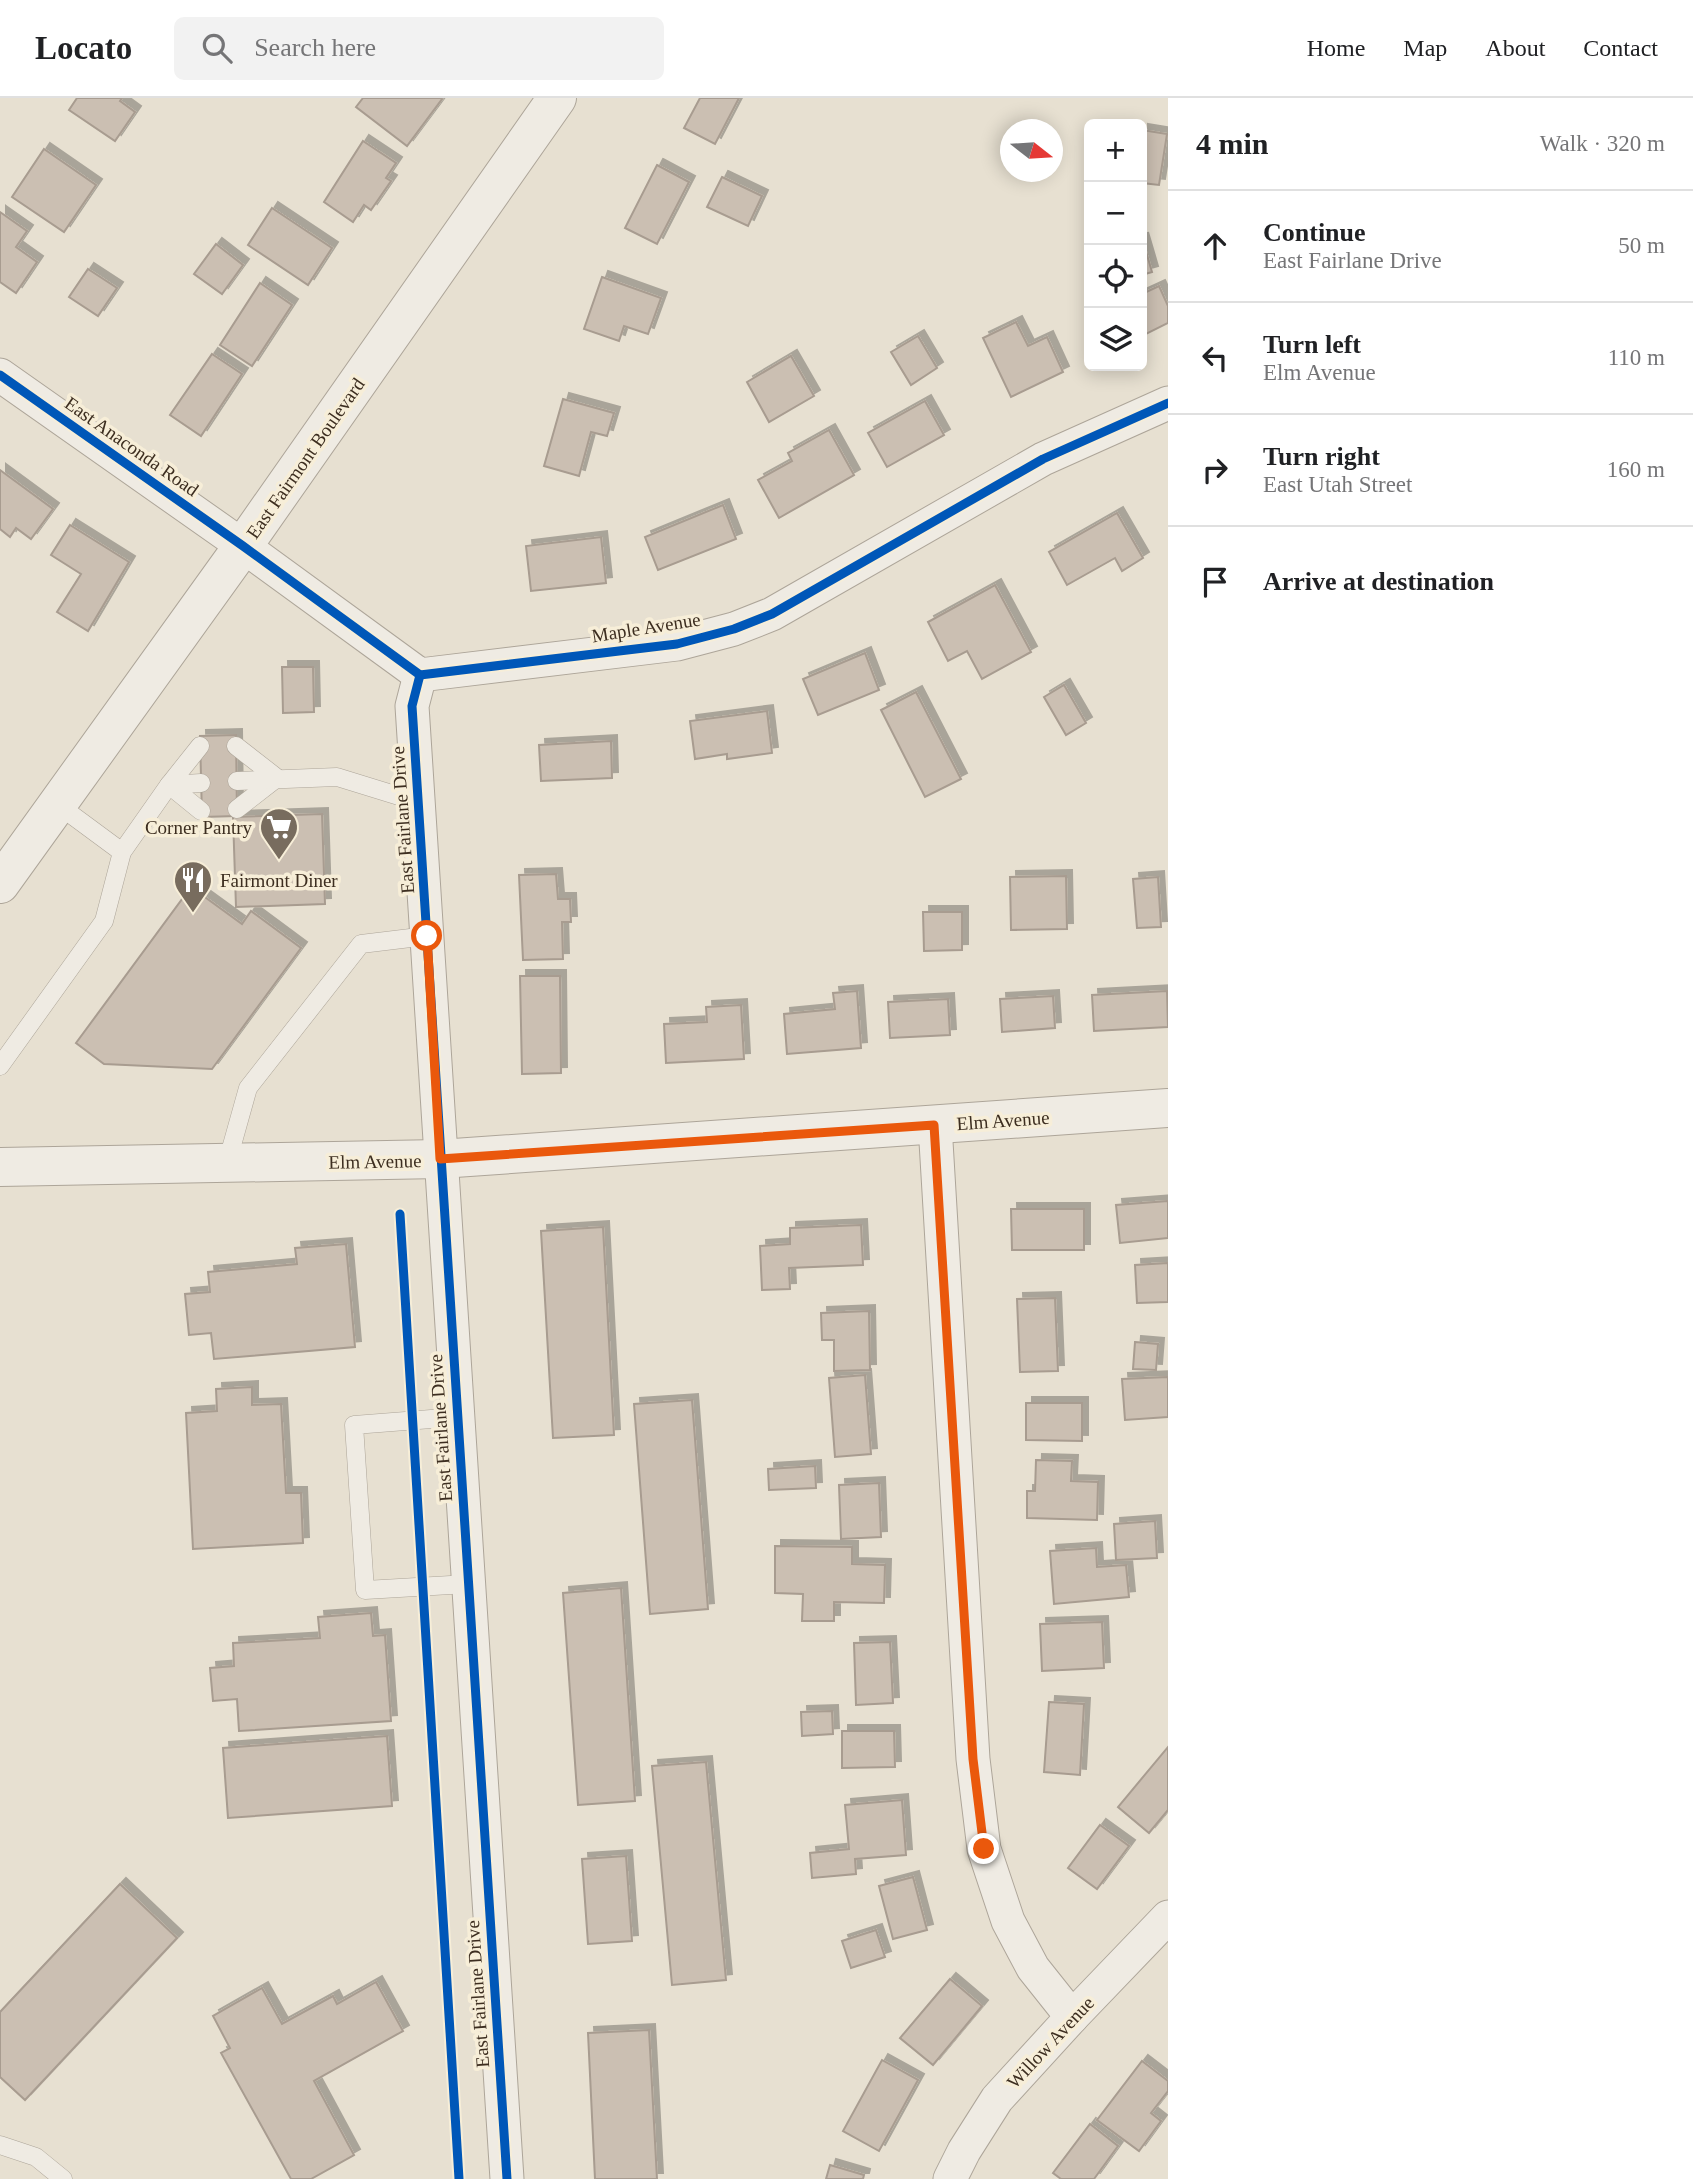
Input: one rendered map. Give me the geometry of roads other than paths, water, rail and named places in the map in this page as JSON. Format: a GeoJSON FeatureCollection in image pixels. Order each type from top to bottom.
{"type":"FeatureCollection","features":[{"type":"Feature","properties":{"kind":"street","name":"East Fairmont Boulevard"},"geometry":{"type":"LineString","coordinates":[[0,884],[243,545],[557,98]]}},
{"type":"Feature","properties":{"kind":"street","name":"East Anaconda Road"},"geometry":{"type":"LineString","coordinates":[[0,375],[243,545]]}},
{"type":"Feature","properties":{"kind":"street","name":"Maple Avenue"},"geometry":{"type":"LineString","coordinates":[[420,676],[677,644],[734,629],[772,614],[1043,459],[1168,403]]}},
{"type":"Feature","properties":{"kind":"street"},"geometry":{"type":"LineString","coordinates":[[243,545],[420,676]]}},
{"type":"Feature","properties":{"kind":"street","name":"East Fairlane Drive"},"geometry":{"type":"LineString","coordinates":[[420,676],[412,706],[507,2179]]}},
{"type":"Feature","properties":{"kind":"street","name":"Elm Avenue"},"geometry":{"type":"LineString","coordinates":[[0,1167],[440,1159],[1168,1108]]}},
{"type":"Feature","properties":{"kind":"street"},"geometry":{"type":"LineString","coordinates":[[934,1125],[973,1759],[984,1849],[1014,1933],[1033,1968],[1072,2017]]}},
{"type":"Feature","properties":{"kind":"street","name":"Willow Avenue"},"geometry":{"type":"LineString","coordinates":[[950,2179],[964,2151],[997,2099],[1168,1917]]}},
{"type":"Feature","properties":{"kind":"lane"},"geometry":{"type":"LineString","coordinates":[[0,1066],[104,921],[122,852],[200,746]]}},
{"type":"Feature","properties":{"kind":"lane"},"geometry":{"type":"LineString","coordinates":[[236,746],[277,778]]}},
{"type":"Feature","properties":{"kind":"lane"},"geometry":{"type":"LineString","coordinates":[[237,780],[337,777],[418,802]]}},
{"type":"Feature","properties":{"kind":"lane"},"geometry":{"type":"LineString","coordinates":[[237,810],[277,778]]}},
{"type":"Feature","properties":{"kind":"lane"},"geometry":{"type":"LineString","coordinates":[[169,785],[201,783]]}},
{"type":"Feature","properties":{"kind":"lane"},"geometry":{"type":"LineString","coordinates":[[169,785],[201,811]]}},
{"type":"Feature","properties":{"kind":"lane"},"geometry":{"type":"LineString","coordinates":[[57,804],[122,852]]}},
{"type":"Feature","properties":{"kind":"lane"},"geometry":{"type":"LineString","coordinates":[[228,1163],[248,1088],[361,944],[427,936]]}},
{"type":"Feature","properties":{"kind":"lane"},"geometry":{"type":"LineString","coordinates":[[457,1417],[354,1425],[365,1590],[468,1584]]}},
{"type":"Feature","properties":{"kind":"lane"},"geometry":{"type":"LineString","coordinates":[[0,2146],[36,2157],[63,2179]]}},
{"type":"Feature","properties":{"kind":"place","name":"Corner Pantry"},"geometry":{"type":"Point","coordinates":[279,861]}},
{"type":"Feature","properties":{"kind":"place","name":"Fairmont Diner"},"geometry":{"type":"Point","coordinates":[193,914]}}]}
